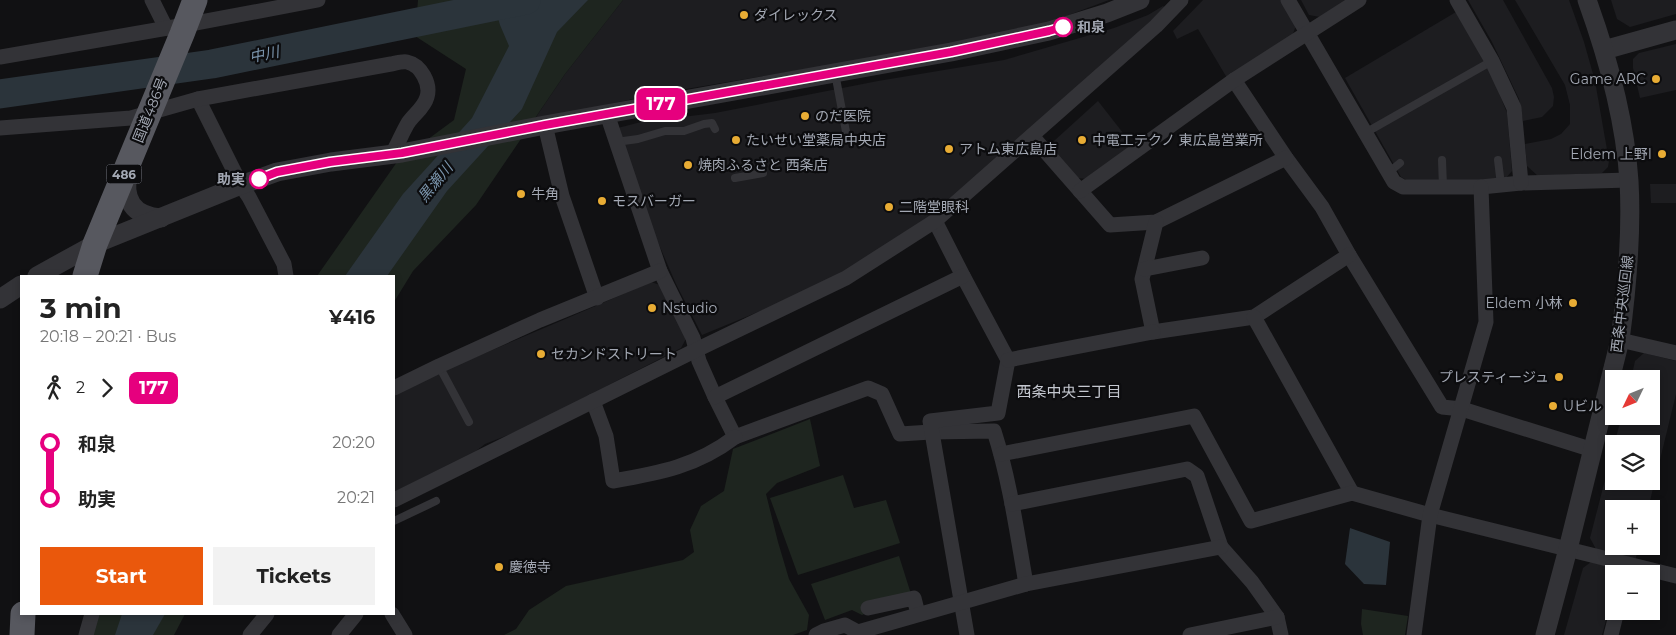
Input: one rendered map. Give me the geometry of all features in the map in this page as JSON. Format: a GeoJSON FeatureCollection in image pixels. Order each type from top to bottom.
{"type":"FeatureCollection","features":[{"type":"Feature","properties":{"kind":"highway","name":"国道486号"},"geometry":{"type":"LineString","coordinates":[[85,275],[95,244],[151,108],[178,29],[194,0]]}},
{"type":"Feature","properties":{"kind":"highway"},"geometry":{"type":"LineString","coordinates":[[22,635],[23,615]]}},
{"type":"Feature","properties":{"kind":"street"},"geometry":{"type":"LineString","coordinates":[[152,0],[178,29]]}},
{"type":"Feature","properties":{"kind":"street"},"geometry":{"type":"LineString","coordinates":[[0,57],[178,29],[318,0]]}},
{"type":"Feature","properties":{"kind":"street"},"geometry":{"type":"LineString","coordinates":[[39,275],[95,244],[277,172],[330,162],[397,154],[545,125],[951,52],[1049,31],[1104,6],[1140,0]]}},
{"type":"Feature","properties":{"kind":"street"},"geometry":{"type":"LineString","coordinates":[[395,500],[846,278],[935,221],[1156,26],[1181,0]]}},
{"type":"Feature","properties":{"kind":"street"},"geometry":{"type":"LineString","coordinates":[[1288,0],[1364,132],[1394,168],[1394,182],[1403,187],[1481,187],[1521,183],[1629,180]]}},
{"type":"Feature","properties":{"kind":"street"},"geometry":{"type":"LineString","coordinates":[[1080,192],[1234,80],[1359,0]]}},
{"type":"Feature","properties":{"kind":"street"},"geometry":{"type":"LineString","coordinates":[[1457,0],[1492,61],[1514,108],[1521,183]]}},
{"type":"Feature","properties":{"kind":"street","name":"西条中央巡回線"},"geometry":{"type":"LineString","coordinates":[[1544,635],[1568,549],[1620,340],[1630,233],[1629,180],[1621,122],[1604,50],[1587,0]]}},
{"type":"Feature","properties":{"kind":"street"},"geometry":{"type":"LineString","coordinates":[[1604,50],[1676,30]]}},
{"type":"Feature","properties":{"kind":"street"},"geometry":{"type":"LineString","coordinates":[[0,128],[131,118],[151,108],[407,62],[419,69],[425,78],[427,96],[421,108],[409,122],[397,154]]}},
{"type":"Feature","properties":{"kind":"street"},"geometry":{"type":"LineString","coordinates":[[1234,80],[1286,158],[1322,207],[1349,255],[1442,406],[1462,409],[1593,450]]}},
{"type":"Feature","properties":{"kind":"street"},"geometry":{"type":"LineString","coordinates":[[198,99],[241,185],[284,264],[286,275]]}},
{"type":"Feature","properties":{"kind":"street"},"geometry":{"type":"LineString","coordinates":[[607,114],[660,271],[693,338],[696,351],[715,397],[735,437]]}},
{"type":"Feature","properties":{"kind":"street"},"geometry":{"type":"LineString","coordinates":[[545,125],[562,196],[597,298]]}},
{"type":"Feature","properties":{"kind":"street"},"geometry":{"type":"LineString","coordinates":[[1032,136],[1110,225],[1156,222],[1286,158]]}},
{"type":"Feature","properties":{"kind":"street"},"geometry":{"type":"LineString","coordinates":[[130,161],[126,189],[132,203],[142,214],[148,217],[161,218]]}},
{"type":"Feature","properties":{"kind":"street"},"geometry":{"type":"LineString","coordinates":[[1414,635],[1430,515],[1486,322],[1481,187]]}},
{"type":"Feature","properties":{"kind":"street"},"geometry":{"type":"LineString","coordinates":[[935,221],[962,276],[1008,360],[998,413],[930,421],[966,635]]}},
{"type":"Feature","properties":{"kind":"street"},"geometry":{"type":"LineString","coordinates":[[1153,332],[1142,279],[1156,222]]}},
{"type":"Feature","properties":{"kind":"street"},"geometry":{"type":"LineString","coordinates":[[1008,360],[1153,332],[1254,316],[1349,255]]}},
{"type":"Feature","properties":{"kind":"street"},"geometry":{"type":"LineString","coordinates":[[1145,269],[1202,258]]}},
{"type":"Feature","properties":{"kind":"street"},"geometry":{"type":"LineString","coordinates":[[395,388],[540,320],[660,271]]}},
{"type":"Feature","properties":{"kind":"street"},"geometry":{"type":"LineString","coordinates":[[715,397],[962,276]]}},
{"type":"Feature","properties":{"kind":"street"},"geometry":{"type":"LineString","coordinates":[[0,299],[20,286]]}},
{"type":"Feature","properties":{"kind":"street"},"geometry":{"type":"LineString","coordinates":[[1254,316],[1352,493]]}},
{"type":"Feature","properties":{"kind":"street"},"geometry":{"type":"LineString","coordinates":[[1620,340],[1676,353]]}},
{"type":"Feature","properties":{"kind":"street"},"geometry":{"type":"LineString","coordinates":[[593,401],[606,436],[613,482],[651,475],[683,466],[719,449],[735,437],[868,388],[882,394],[900,434],[994,431],[1012,504],[1026,584]]}},
{"type":"Feature","properties":{"kind":"street"},"geometry":{"type":"LineString","coordinates":[[1001,454],[1194,416],[1251,521],[1352,493],[1430,515],[1568,549],[1615,565]]}},
{"type":"Feature","properties":{"kind":"street"},"geometry":{"type":"LineString","coordinates":[[1012,504],[1187,469],[1197,476],[1222,548],[1252,582],[1277,617],[1281,635]]}},
{"type":"Feature","properties":{"kind":"street"},"geometry":{"type":"LineString","coordinates":[[816,635],[845,625],[858,632],[1026,584],[1222,548]]}},
{"type":"Feature","properties":{"kind":"street"},"geometry":{"type":"LineString","coordinates":[[1660,574],[1676,576]]}},
{"type":"Feature","properties":{"kind":"street"},"geometry":{"type":"LineString","coordinates":[[868,608],[914,598],[918,614]]}},
{"type":"Feature","properties":{"kind":"street"},"geometry":{"type":"LineString","coordinates":[[86,635],[92,615]]}},
{"type":"Feature","properties":{"kind":"street"},"geometry":{"type":"LineString","coordinates":[[250,635],[266,615]]}},
{"type":"Feature","properties":{"kind":"street"},"geometry":{"type":"LineString","coordinates":[[339,635],[355,615]]}},
{"type":"Feature","properties":{"kind":"street"},"geometry":{"type":"LineString","coordinates":[[393,615],[405,635]]}},
{"type":"Feature","properties":{"kind":"street"},"geometry":{"type":"LineString","coordinates":[[1190,635],[1277,617]]}},
{"type":"Feature","properties":{"kind":"street"},"geometry":{"type":"LineString","coordinates":[[1611,635],[1615,620]]}},
{"type":"Feature","properties":{"kind":"lane"},"geometry":{"type":"LineString","coordinates":[[1364,132],[1492,61]]}},
{"type":"Feature","properties":{"kind":"lane"},"geometry":{"type":"LineString","coordinates":[[835,73],[847,137]]}},
{"type":"Feature","properties":{"kind":"lane"},"geometry":{"type":"LineString","coordinates":[[616,142],[638,139],[665,131],[684,131],[712,122],[715,129]]}},
{"type":"Feature","properties":{"kind":"lane"},"geometry":{"type":"LineString","coordinates":[[1442,160],[1443,188]]}},
{"type":"Feature","properties":{"kind":"lane"},"geometry":{"type":"LineString","coordinates":[[1498,160],[1502,185]]}},
{"type":"Feature","properties":{"kind":"lane"},"geometry":{"type":"LineString","coordinates":[[735,178],[762,173]]}},
{"type":"Feature","properties":{"kind":"lane"},"geometry":{"type":"LineString","coordinates":[[439,366],[469,422]]}},
{"type":"Feature","properties":{"kind":"lane"},"geometry":{"type":"LineString","coordinates":[[395,521],[436,501]]}},
{"type":"Feature","properties":{"kind":"shaded area"},"geometry":{"type":"Polygon","coordinates":[[[418,0],[623,0],[565,74],[476,205],[413,271],[395,300],[395,275],[318,275],[397,162],[454,120],[466,69],[415,36],[418,0]]]}},
{"type":"Feature","properties":{"kind":"shaded area"},"geometry":{"type":"Polygon","coordinates":[[[623,0],[1109,0],[1042,25],[980,40],[662,93],[534,120],[565,74],[623,0]]]}},
{"type":"Feature","properties":{"kind":"shaded area"},"geometry":{"type":"Polygon","coordinates":[[[1203,0],[1281,0],[1296,26],[1292,36],[1227,78],[1198,29],[1177,39],[1173,31],[1203,0]]]}},
{"type":"Feature","properties":{"kind":"shaded area"},"geometry":{"type":"Polygon","coordinates":[[[1301,0],[1348,0],[1320,17],[1309,15],[1301,0]]]}},
{"type":"Feature","properties":{"kind":"shaded area"},"geometry":{"type":"Polygon","coordinates":[[[1468,0],[1503,0],[1552,88],[1553,106],[1542,117],[1523,121],[1519,99],[1492,42],[1468,0]]]}},
{"type":"Feature","properties":{"kind":"shaded area"},"geometry":{"type":"Polygon","coordinates":[[[1515,0],[1569,0],[1595,81],[1609,161],[1608,167],[1602,173],[1538,176],[1527,166],[1525,144],[1551,139],[1561,134],[1570,124],[1570,105],[1565,85],[1515,0]]]}},
{"type":"Feature","properties":{"kind":"shaded area"},"geometry":{"type":"Polygon","coordinates":[[[1611,0],[1676,0],[1676,14],[1630,27],[1617,19],[1611,0]]]}},
{"type":"Feature","properties":{"kind":"shaded area"},"geometry":{"type":"Polygon","coordinates":[[[1163,6],[1166,8],[948,205],[850,270],[785,301],[702,335],[676,284],[653,231],[614,129],[641,122],[715,113],[878,81],[1004,60],[1114,28],[1148,15],[1163,6]]]}},
{"type":"Feature","properties":{"kind":"shaded area"},"geometry":{"type":"Polygon","coordinates":[[[1456,12],[1493,78],[1507,113],[1512,171],[1505,179],[1412,183],[1401,177],[1345,78],[1456,12]]]}},
{"type":"Feature","properties":{"kind":"shaded area","name":"Game ARC"},"geometry":{"type":"Polygon","coordinates":[[[1676,44],[1676,90],[1640,98],[1633,68],[1633,59],[1639,53],[1676,44]]]}},
{"type":"Feature","properties":{"kind":"shaded area"},"geometry":{"type":"Polygon","coordinates":[[[1098,101],[1134,147],[1087,179],[1077,178],[1052,148],[1054,141],[1098,101]]]}},
{"type":"Feature","properties":{"kind":"shaded area"},"geometry":{"type":"Polygon","coordinates":[[[1650,184],[1676,184],[1676,203],[1651,203],[1650,184]]]}},
{"type":"Feature","properties":{"kind":"shaded area"},"geometry":{"type":"Polygon","coordinates":[[[651,282],[660,285],[687,337],[681,348],[523,429],[485,444],[476,451],[395,492],[395,394],[431,376],[651,282]]]}},
{"type":"Feature","properties":{"kind":"shaded area"},"geometry":{"type":"Polygon","coordinates":[[[1644,353],[1676,361],[1676,394],[1660,460],[1660,435],[1617,435],[1619,425],[1660,425],[1660,370],[1633,370],[1635,361],[1644,353]]]}},
{"type":"Feature","properties":{"kind":"shaded area"},"geometry":{"type":"Polygon","coordinates":[[[810,419],[820,466],[777,483],[766,494],[789,579],[809,615],[807,630],[793,635],[504,635],[516,629],[529,610],[566,586],[683,560],[694,552],[690,530],[701,506],[724,491],[733,449],[810,419]]]}},
{"type":"Feature","properties":{"kind":"shaded area"},"geometry":{"type":"Polygon","coordinates":[[[843,475],[854,508],[886,500],[900,543],[798,575],[770,498],[843,475]]]}},
{"type":"Feature","properties":{"kind":"shaded area"},"geometry":{"type":"Polygon","coordinates":[[[1605,480],[1605,490],[1653,490],[1650,500],[1605,500],[1605,553],[1597,551],[1590,538],[1605,480]]]}},
{"type":"Feature","properties":{"kind":"shaded area"},"geometry":{"type":"Polygon","coordinates":[[[1612,555],[1637,555],[1635,561],[1612,555]]]}},
{"type":"Feature","properties":{"kind":"shaded area"},"geometry":{"type":"Polygon","coordinates":[[[899,556],[911,594],[862,615],[852,610],[825,620],[811,584],[899,556]]]}},
{"type":"Feature","properties":{"kind":"shaded area"},"geometry":{"type":"Polygon","coordinates":[[[1591,562],[1606,565],[1606,620],[1602,635],[1564,635],[1583,568],[1591,562]]]}},
{"type":"Feature","properties":{"kind":"shaded area"},"geometry":{"type":"Polygon","coordinates":[[[1362,609],[1408,616],[1405,635],[1363,635],[1361,624],[1362,609]]]}},
{"type":"Feature","properties":{"kind":"shaded area"},"geometry":{"type":"Polygon","coordinates":[[[95,615],[184,615],[174,635],[89,635],[95,615]]]}},
{"type":"Feature","properties":{"kind":"water","name":"黒瀬川"},"geometry":{"type":"Polygon","coordinates":[[[493,0],[588,0],[557,32],[522,109],[447,191],[388,275],[346,275],[403,194],[472,118],[509,46],[500,25],[493,0]]]}},
{"type":"Feature","properties":{"kind":"water"},"geometry":{"type":"Polygon","coordinates":[[[1350,528],[1390,542],[1386,585],[1364,584],[1345,564],[1350,528]]]}},
{"type":"Feature","properties":{"kind":"water"},"geometry":{"type":"Polygon","coordinates":[[[122,615],[164,615],[153,635],[115,635],[122,615]]]}},
{"type":"Feature","properties":{"kind":"waterway","name":"中川"},"geometry":{"type":"LineString","coordinates":[[0,94],[212,64],[526,0]]}},
{"type":"Feature","properties":{"kind":"bus line","name":"177"},"geometry":{"type":"LineString","coordinates":[[259,179],[277,172],[330,162],[402,153],[545,125],[951,52],[1063,27]]}},
{"type":"Feature","properties":{"kind":"place","name":"ダイレックス"},"geometry":{"type":"Point","coordinates":[744,15]}},
{"type":"Feature","properties":{"kind":"place","name":"和泉"},"geometry":{"type":"Point","coordinates":[1063,27]}},
{"type":"Feature","properties":{"kind":"place","name":"Game ARC"},"geometry":{"type":"Point","coordinates":[1656,79]}},
{"type":"Feature","properties":{"kind":"place","name":"のだ医院"},"geometry":{"type":"Point","coordinates":[805,116]}},
{"type":"Feature","properties":{"kind":"place","name":"たいせい堂薬局中央店"},"geometry":{"type":"Point","coordinates":[736,140]}},
{"type":"Feature","properties":{"kind":"place","name":"中電工テクノ 東広島営業所"},"geometry":{"type":"Point","coordinates":[1082,140]}},
{"type":"Feature","properties":{"kind":"place","name":"アトム東広島店"},"geometry":{"type":"Point","coordinates":[949,149]}},
{"type":"Feature","properties":{"kind":"place","name":"Eldem 上野I"},"geometry":{"type":"Point","coordinates":[1662,154]}},
{"type":"Feature","properties":{"kind":"place","name":"焼肉ふるさと 西条店"},"geometry":{"type":"Point","coordinates":[688,165]}},
{"type":"Feature","properties":{"kind":"place","name":"助実"},"geometry":{"type":"Point","coordinates":[259,179]}},
{"type":"Feature","properties":{"kind":"place","name":"牛角"},"geometry":{"type":"Point","coordinates":[521,194]}},
{"type":"Feature","properties":{"kind":"place","name":"モスバーガー"},"geometry":{"type":"Point","coordinates":[602,201]}},
{"type":"Feature","properties":{"kind":"place","name":"二階堂眼科"},"geometry":{"type":"Point","coordinates":[889,207]}},
{"type":"Feature","properties":{"kind":"place","name":"Eldem 小林"},"geometry":{"type":"Point","coordinates":[1573,303]}},
{"type":"Feature","properties":{"kind":"place","name":"Nstudio"},"geometry":{"type":"Point","coordinates":[652,308]}},
{"type":"Feature","properties":{"kind":"place","name":"セカンドストリート"},"geometry":{"type":"Point","coordinates":[541,354]}},
{"type":"Feature","properties":{"kind":"place","name":"プレスティージュ"},"geometry":{"type":"Point","coordinates":[1559,377]}},
{"type":"Feature","properties":{"kind":"place","name":"Uビル"},"geometry":{"type":"Point","coordinates":[1553,406]}},
{"type":"Feature","properties":{"kind":"place","name":"慶徳寺"},"geometry":{"type":"Point","coordinates":[499,567]}},
{"type":"Feature","properties":{"kind":"district","name":"西条中央三丁目"},"geometry":{"type":"Point","coordinates":[1069,391]}}]}
